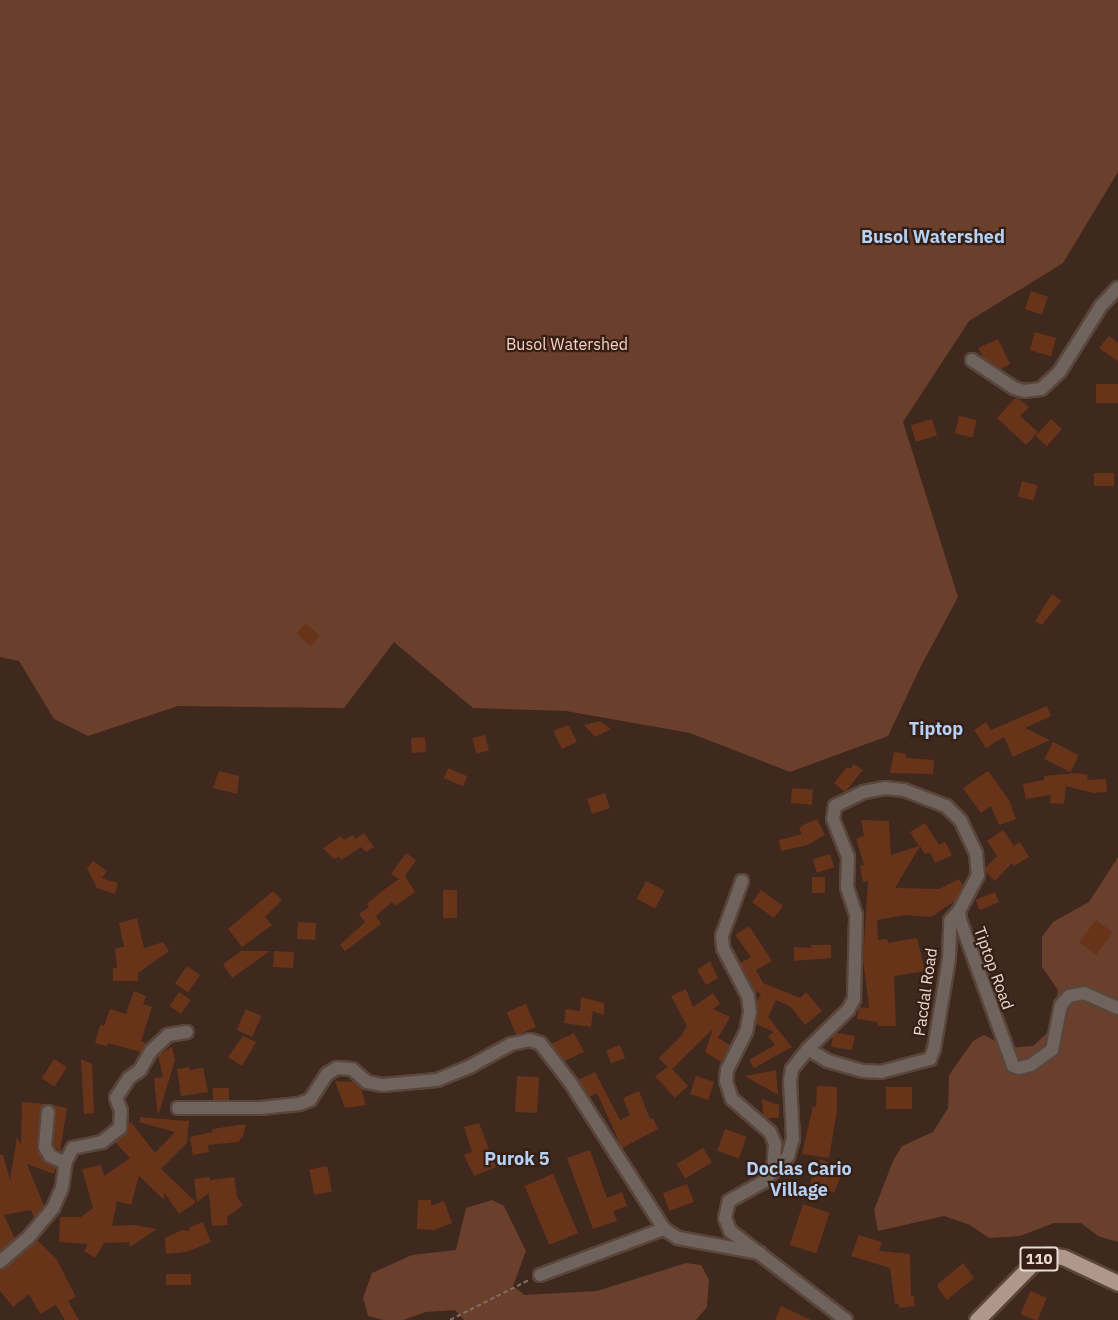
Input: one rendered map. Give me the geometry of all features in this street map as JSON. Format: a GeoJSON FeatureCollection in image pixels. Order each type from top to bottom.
{"type":"FeatureCollection","features":[{"type":"Feature","properties":{"kind":"main road","name":"110"},"geometry":{"type":"LineString","coordinates":[[977,1320],[1031,1265],[1050,1255],[1064,1257],[1118,1283]]}},
{"type":"Feature","properties":{"kind":"street"},"geometry":{"type":"LineString","coordinates":[[972,360],[1014,388],[1024,391],[1041,389],[1060,371],[1101,306],[1118,288]]}},
{"type":"Feature","properties":{"kind":"street","name":"Tiptop Road"},"geometry":{"type":"LineString","coordinates":[[846,1320],[730,1231],[725,1218],[729,1201],[740,1192],[753,1188],[788,1156],[793,1139],[790,1081],[792,1069],[855,999],[856,915],[847,887],[848,857],[833,819],[835,806],[864,792],[885,788],[912,792],[953,811],[972,842],[978,863],[978,875],[973,888],[959,912],[962,931],[1013,1066],[1018,1068],[1031,1065],[1052,1050],[1061,1005],[1069,996],[1084,993],[1118,1008]]}},
{"type":"Feature","properties":{"kind":"street"},"geometry":{"type":"LineString","coordinates":[[742,881],[722,936],[723,948],[748,996],[750,1012],[746,1032],[727,1070],[726,1082],[732,1099],[770,1132],[775,1144],[773,1172]]}},
{"type":"Feature","properties":{"kind":"street","name":"Pacdal Road"},"geometry":{"type":"LineString","coordinates":[[808,1049],[828,1061],[863,1071],[881,1072],[930,1059],[934,1049],[949,958],[950,921],[959,912]]}},
{"type":"Feature","properties":{"kind":"street"},"geometry":{"type":"LineString","coordinates":[[0,1262],[28,1238],[53,1208],[62,1188],[66,1163],[73,1148],[102,1142],[120,1128],[121,1111],[116,1098],[129,1078],[140,1070],[151,1051],[168,1035],[187,1032]]}},
{"type":"Feature","properties":{"kind":"street"},"geometry":{"type":"LineString","coordinates":[[178,1108],[251,1109],[298,1104],[310,1100],[327,1074],[337,1068],[352,1069],[367,1082],[383,1085],[436,1080],[459,1072],[511,1044],[530,1040],[540,1043],[570,1082],[664,1229],[678,1238],[761,1254]]}},
{"type":"Feature","properties":{"kind":"street"},"geometry":{"type":"LineString","coordinates":[[48,1112],[45,1148],[50,1156],[66,1163]]}},
{"type":"Feature","properties":{"kind":"street"},"geometry":{"type":"LineString","coordinates":[[540,1275],[664,1229]]}},
{"type":"Feature","properties":{"kind":"path"},"geometry":{"type":"LineString","coordinates":[[450,1320],[540,1275]]}},
{"type":"Feature","properties":{"kind":"green space","name":"Busol Watershed"},"geometry":{"type":"Polygon","coordinates":[[[0,0],[1118,0],[1118,172],[1063,263],[969,321],[903,422],[958,597],[920,668],[888,736],[790,772],[690,733],[566,711],[473,708],[394,642],[344,708],[178,706],[88,736],[54,719],[19,661],[0,657],[0,0]]]}},
{"type":"Feature","properties":{"kind":"green space"},"geometry":{"type":"Polygon","coordinates":[[[1118,857],[1118,1242],[1098,1236],[1081,1223],[1054,1223],[1020,1236],[989,1238],[970,1225],[944,1216],[878,1231],[874,1210],[893,1161],[902,1146],[933,1132],[948,1108],[949,1075],[973,1041],[984,1035],[1008,1048],[1033,1046],[1054,1027],[1058,990],[1042,967],[1042,937],[1053,922],[1089,902],[1118,857]]]}},
{"type":"Feature","properties":{"kind":"green space"},"geometry":{"type":"Polygon","coordinates":[[[492,1200],[504,1206],[526,1251],[513,1286],[525,1295],[597,1291],[686,1263],[701,1265],[709,1280],[707,1307],[696,1320],[464,1320],[455,1310],[426,1312],[403,1320],[383,1320],[368,1316],[363,1298],[372,1273],[412,1255],[456,1250],[466,1208],[492,1200]]]}},
{"type":"Feature","properties":{"kind":"building"},"geometry":{"type":"Polygon","coordinates":[[[1031,291],[1048,297],[1042,315],[1025,309],[1031,291]]]}},
{"type":"Feature","properties":{"kind":"building"},"geometry":{"type":"Polygon","coordinates":[[[1035,332],[1056,338],[1051,356],[1030,350],[1035,332]]]}},
{"type":"Feature","properties":{"kind":"building"},"geometry":{"type":"Polygon","coordinates":[[[1109,336],[1118,343],[1118,361],[1099,348],[1109,336]]]}},
{"type":"Feature","properties":{"kind":"building"},"geometry":{"type":"Polygon","coordinates":[[[998,339],[1010,364],[1000,369],[983,357],[978,348],[998,339]]]}},
{"type":"Feature","properties":{"kind":"building"},"geometry":{"type":"Polygon","coordinates":[[[1096,384],[1118,384],[1118,403],[1096,403],[1096,384]]]}},
{"type":"Feature","properties":{"kind":"building"},"geometry":{"type":"Polygon","coordinates":[[[1016,397],[1029,407],[1020,416],[1038,432],[1026,445],[997,418],[1016,397]]]}},
{"type":"Feature","properties":{"kind":"building"},"geometry":{"type":"Polygon","coordinates":[[[959,416],[977,420],[972,438],[955,434],[959,416]]]}},
{"type":"Feature","properties":{"kind":"building"},"geometry":{"type":"Polygon","coordinates":[[[932,419],[937,435],[916,442],[911,425],[932,419]]]}},
{"type":"Feature","properties":{"kind":"building"},"geometry":{"type":"Polygon","coordinates":[[[1051,419],[1062,429],[1047,446],[1036,436],[1051,419]]]}},
{"type":"Feature","properties":{"kind":"building"},"geometry":{"type":"Polygon","coordinates":[[[1094,473],[1114,473],[1114,486],[1094,486],[1094,473]]]}},
{"type":"Feature","properties":{"kind":"building"},"geometry":{"type":"Polygon","coordinates":[[[1022,481],[1037,485],[1033,501],[1018,496],[1022,481]]]}},
{"type":"Feature","properties":{"kind":"building"},"geometry":{"type":"Polygon","coordinates":[[[1052,594],[1061,601],[1042,625],[1035,621],[1052,594]]]}},
{"type":"Feature","properties":{"kind":"building"},"geometry":{"type":"Polygon","coordinates":[[[306,623],[320,636],[310,646],[296,633],[306,623]]]}},
{"type":"Feature","properties":{"kind":"building"},"geometry":{"type":"Polygon","coordinates":[[[1047,706],[1051,716],[1025,728],[1050,740],[1013,757],[1004,737],[986,748],[974,730],[986,722],[991,730],[1047,706]]]}},
{"type":"Feature","properties":{"kind":"building"},"geometry":{"type":"Polygon","coordinates":[[[600,721],[611,729],[595,737],[584,725],[600,721]]]}},
{"type":"Feature","properties":{"kind":"building"},"geometry":{"type":"Polygon","coordinates":[[[569,726],[577,742],[562,749],[553,731],[569,726]]]}},
{"type":"Feature","properties":{"kind":"building"},"geometry":{"type":"Polygon","coordinates":[[[485,735],[489,751],[476,754],[472,738],[485,735]]]}},
{"type":"Feature","properties":{"kind":"building"},"geometry":{"type":"Polygon","coordinates":[[[425,737],[426,752],[412,753],[411,738],[425,737]]]}},
{"type":"Feature","properties":{"kind":"building"},"geometry":{"type":"Polygon","coordinates":[[[1053,742],[1079,755],[1070,772],[1044,759],[1053,742]]]}},
{"type":"Feature","properties":{"kind":"building"},"geometry":{"type":"Polygon","coordinates":[[[894,752],[906,754],[906,758],[934,760],[933,774],[890,773],[894,752]]]}},
{"type":"Feature","properties":{"kind":"building"},"geometry":{"type":"Polygon","coordinates":[[[854,764],[863,770],[845,792],[834,783],[847,767],[850,769],[854,764]]]}},
{"type":"Feature","properties":{"kind":"building"},"geometry":{"type":"Polygon","coordinates":[[[448,768],[467,776],[463,786],[444,778],[448,768]]]}},
{"type":"Feature","properties":{"kind":"building"},"geometry":{"type":"Polygon","coordinates":[[[219,771],[239,776],[237,794],[213,788],[219,771]]]}},
{"type":"Feature","properties":{"kind":"building"},"geometry":{"type":"Polygon","coordinates":[[[988,771],[1009,800],[1016,819],[999,825],[991,806],[981,813],[963,788],[988,771]]]}},
{"type":"Feature","properties":{"kind":"building"},"geometry":{"type":"Polygon","coordinates":[[[1077,773],[1088,775],[1087,780],[1106,779],[1107,792],[1093,793],[1066,786],[1064,804],[1050,803],[1051,795],[1026,799],[1023,784],[1044,780],[1044,776],[1077,773]]]}},
{"type":"Feature","properties":{"kind":"building"},"geometry":{"type":"Polygon","coordinates":[[[792,788],[813,790],[812,805],[791,803],[792,788]]]}},
{"type":"Feature","properties":{"kind":"building"},"geometry":{"type":"Polygon","coordinates":[[[605,793],[610,808],[592,814],[587,799],[605,793]]]}},
{"type":"Feature","properties":{"kind":"building"},"geometry":{"type":"Polygon","coordinates":[[[817,819],[825,835],[807,845],[781,851],[779,840],[802,834],[799,829],[803,825],[817,819]]]}},
{"type":"Feature","properties":{"kind":"building"},"geometry":{"type":"Polygon","coordinates":[[[861,820],[889,821],[891,855],[919,846],[910,832],[925,823],[939,845],[945,842],[952,855],[935,863],[930,852],[925,854],[920,846],[895,888],[939,889],[959,879],[963,885],[955,901],[931,917],[905,915],[877,920],[878,940],[887,939],[888,943],[917,938],[925,971],[894,976],[896,1026],[878,1026],[878,1022],[857,1019],[859,1007],[869,1008],[863,960],[868,881],[863,882],[860,866],[864,865],[856,839],[864,836],[861,820]]]}},
{"type":"Feature","properties":{"kind":"building"},"geometry":{"type":"Polygon","coordinates":[[[1003,830],[1014,846],[1020,842],[1029,857],[1014,866],[1012,863],[995,881],[986,872],[986,867],[997,856],[987,841],[1003,830]]]}},
{"type":"Feature","properties":{"kind":"building"},"geometry":{"type":"Polygon","coordinates":[[[364,833],[374,847],[366,852],[361,847],[341,860],[339,857],[334,859],[323,848],[341,836],[344,840],[353,835],[355,839],[364,833]]]}},
{"type":"Feature","properties":{"kind":"building"},"geometry":{"type":"Polygon","coordinates":[[[406,853],[416,860],[405,876],[415,892],[395,906],[392,902],[376,916],[381,924],[345,951],[340,945],[365,922],[359,914],[369,907],[367,904],[399,879],[391,874],[406,853]]]}},
{"type":"Feature","properties":{"kind":"building"},"geometry":{"type":"Polygon","coordinates":[[[830,854],[834,867],[817,873],[813,859],[830,854]]]}},
{"type":"Feature","properties":{"kind":"building"},"geometry":{"type":"Polygon","coordinates":[[[93,861],[107,871],[102,878],[118,883],[115,894],[97,888],[87,868],[93,861]]]}},
{"type":"Feature","properties":{"kind":"building"},"geometry":{"type":"Polygon","coordinates":[[[812,877],[825,877],[825,893],[812,893],[812,877]]]}},
{"type":"Feature","properties":{"kind":"building"},"geometry":{"type":"Polygon","coordinates":[[[646,881],[665,891],[655,909],[637,899],[646,881]]]}},
{"type":"Feature","properties":{"kind":"building"},"geometry":{"type":"Polygon","coordinates":[[[443,890],[457,890],[457,918],[443,918],[443,890]]]}},
{"type":"Feature","properties":{"kind":"building"},"geometry":{"type":"Polygon","coordinates":[[[761,890],[783,906],[774,918],[752,902],[761,890]]]}},
{"type":"Feature","properties":{"kind":"building"},"geometry":{"type":"Polygon","coordinates":[[[273,891],[282,900],[265,917],[272,925],[242,947],[228,929],[273,891]]]}},
{"type":"Feature","properties":{"kind":"building"},"geometry":{"type":"Polygon","coordinates":[[[995,892],[999,902],[980,910],[976,900],[995,892]]]}},
{"type":"Feature","properties":{"kind":"building"},"geometry":{"type":"Polygon","coordinates":[[[137,918],[144,948],[163,942],[169,951],[138,973],[138,981],[113,981],[113,968],[117,968],[115,948],[124,947],[119,923],[137,918]]]}},
{"type":"Feature","properties":{"kind":"building"},"geometry":{"type":"Polygon","coordinates":[[[1096,920],[1113,933],[1096,955],[1079,942],[1096,920]]]}},
{"type":"Feature","properties":{"kind":"building"},"geometry":{"type":"Polygon","coordinates":[[[298,922],[316,923],[315,940],[297,939],[298,922]]]}},
{"type":"Feature","properties":{"kind":"building"},"geometry":{"type":"Polygon","coordinates":[[[749,926],[772,961],[756,970],[763,983],[800,998],[806,992],[822,1011],[805,1025],[791,1007],[776,1000],[768,1017],[792,1047],[754,1068],[749,1060],[775,1045],[768,1036],[774,1032],[756,1024],[757,1001],[761,994],[755,991],[740,963],[751,957],[735,935],[749,926]]]}},
{"type":"Feature","properties":{"kind":"building"},"geometry":{"type":"Polygon","coordinates":[[[811,945],[831,945],[831,958],[794,961],[794,947],[811,948],[811,945]]]}},
{"type":"Feature","properties":{"kind":"building"},"geometry":{"type":"Polygon","coordinates":[[[241,951],[270,951],[232,978],[223,964],[241,951]]]}},
{"type":"Feature","properties":{"kind":"building"},"geometry":{"type":"Polygon","coordinates":[[[274,951],[294,952],[293,968],[273,967],[274,951]]]}},
{"type":"Feature","properties":{"kind":"building"},"geometry":{"type":"Polygon","coordinates":[[[710,961],[718,978],[706,985],[697,970],[710,961]]]}},
{"type":"Feature","properties":{"kind":"building"},"geometry":{"type":"Polygon","coordinates":[[[187,966],[200,975],[188,992],[175,983],[187,966]]]}},
{"type":"Feature","properties":{"kind":"building"},"geometry":{"type":"Polygon","coordinates":[[[686,989],[693,1007],[713,993],[720,1004],[713,1009],[730,1017],[718,1038],[730,1045],[721,1062],[705,1052],[713,1029],[672,1069],[688,1086],[675,1098],[655,1076],[668,1067],[659,1058],[682,1035],[687,1026],[671,996],[686,989]]]}},
{"type":"Feature","properties":{"kind":"building"},"geometry":{"type":"Polygon","coordinates":[[[134,991],[146,996],[143,1004],[152,1007],[141,1041],[146,1043],[141,1052],[108,1043],[107,1046],[95,1043],[100,1025],[104,1026],[110,1009],[126,1014],[134,991]]]}},
{"type":"Feature","properties":{"kind":"building"},"geometry":{"type":"Polygon","coordinates":[[[179,992],[191,1000],[181,1014],[169,1006],[179,992]]]}},
{"type":"Feature","properties":{"kind":"building"},"geometry":{"type":"Polygon","coordinates":[[[581,997],[604,1003],[604,1015],[593,1011],[591,1027],[564,1023],[566,1009],[580,1011],[581,997]]]}},
{"type":"Feature","properties":{"kind":"building"},"geometry":{"type":"Polygon","coordinates":[[[526,1004],[536,1027],[516,1035],[507,1012],[526,1004]]]}},
{"type":"Feature","properties":{"kind":"building"},"geometry":{"type":"Polygon","coordinates":[[[246,1009],[262,1016],[252,1037],[237,1030],[246,1009]]]}},
{"type":"Feature","properties":{"kind":"building"},"geometry":{"type":"Polygon","coordinates":[[[574,1033],[584,1052],[565,1061],[551,1044],[574,1033]]]}},
{"type":"Feature","properties":{"kind":"building"},"geometry":{"type":"Polygon","coordinates":[[[837,1033],[855,1036],[852,1050],[831,1047],[833,1036],[837,1033]]]}},
{"type":"Feature","properties":{"kind":"building"},"geometry":{"type":"Polygon","coordinates":[[[243,1036],[256,1042],[242,1066],[228,1057],[243,1036]]]}},
{"type":"Feature","properties":{"kind":"building"},"geometry":{"type":"Polygon","coordinates":[[[620,1045],[625,1058],[611,1063],[606,1050],[620,1045]]]}},
{"type":"Feature","properties":{"kind":"building"},"geometry":{"type":"Polygon","coordinates":[[[172,1047],[175,1060],[158,1116],[154,1078],[163,1077],[158,1055],[172,1047]]]}},
{"type":"Feature","properties":{"kind":"building"},"geometry":{"type":"Polygon","coordinates":[[[54,1059],[67,1067],[55,1086],[42,1079],[54,1059]]]}},
{"type":"Feature","properties":{"kind":"building"},"geometry":{"type":"Polygon","coordinates":[[[81,1059],[92,1064],[94,1113],[84,1114],[81,1059]]]}},
{"type":"Feature","properties":{"kind":"building"},"geometry":{"type":"Polygon","coordinates":[[[189,1067],[190,1070],[203,1068],[208,1092],[181,1096],[177,1069],[189,1067]]]}},
{"type":"Feature","properties":{"kind":"building"},"geometry":{"type":"Polygon","coordinates":[[[776,1070],[778,1095],[745,1076],[776,1070]]]}},
{"type":"Feature","properties":{"kind":"building"},"geometry":{"type":"Polygon","coordinates":[[[595,1072],[620,1120],[630,1115],[623,1098],[639,1091],[650,1119],[653,1118],[658,1129],[622,1148],[597,1093],[589,1097],[578,1080],[595,1072]]]}},
{"type":"Feature","properties":{"kind":"building"},"geometry":{"type":"Polygon","coordinates":[[[517,1076],[539,1077],[537,1113],[515,1112],[517,1076]]]}},
{"type":"Feature","properties":{"kind":"building"},"geometry":{"type":"Polygon","coordinates":[[[696,1076],[714,1082],[708,1100],[690,1094],[696,1076]]]}},
{"type":"Feature","properties":{"kind":"building"},"geometry":{"type":"Polygon","coordinates":[[[335,1081],[354,1082],[361,1088],[366,1105],[345,1108],[335,1081]]]}},
{"type":"Feature","properties":{"kind":"building"},"geometry":{"type":"Polygon","coordinates":[[[817,1086],[837,1087],[837,1111],[829,1158],[802,1154],[813,1106],[816,1107],[817,1086]]]}},
{"type":"Feature","properties":{"kind":"building"},"geometry":{"type":"Polygon","coordinates":[[[886,1087],[912,1087],[912,1109],[886,1109],[886,1087]]]}},
{"type":"Feature","properties":{"kind":"building"},"geometry":{"type":"Polygon","coordinates":[[[213,1088],[229,1088],[229,1100],[213,1100],[213,1088]]]}},
{"type":"Feature","properties":{"kind":"building"},"geometry":{"type":"Polygon","coordinates":[[[762,1099],[779,1105],[779,1118],[767,1118],[763,1115],[762,1099]]]}},
{"type":"Feature","properties":{"kind":"building"},"geometry":{"type":"Polygon","coordinates":[[[22,1102],[46,1104],[40,1111],[37,1147],[43,1161],[56,1168],[54,1174],[27,1164],[44,1206],[34,1218],[31,1210],[4,1215],[15,1239],[0,1251],[0,1155],[3,1155],[10,1180],[17,1137],[21,1145],[22,1102]]]}},
{"type":"Feature","properties":{"kind":"building"},"geometry":{"type":"Polygon","coordinates":[[[53,1105],[67,1108],[60,1151],[53,1145],[56,1113],[53,1105]]]}},
{"type":"Feature","properties":{"kind":"building"},"geometry":{"type":"Polygon","coordinates":[[[140,1117],[187,1121],[189,1118],[187,1143],[161,1169],[196,1202],[179,1214],[164,1192],[164,1200],[139,1176],[131,1205],[117,1201],[112,1226],[133,1225],[157,1229],[130,1247],[129,1242],[104,1243],[95,1258],[84,1251],[88,1244],[59,1242],[60,1217],[81,1217],[93,1208],[82,1169],[101,1165],[104,1176],[130,1158],[115,1142],[127,1132],[128,1124],[131,1122],[155,1153],[175,1132],[139,1122],[140,1117]]]}},
{"type":"Feature","properties":{"kind":"building"},"geometry":{"type":"Polygon","coordinates":[[[479,1123],[496,1167],[474,1176],[464,1155],[472,1152],[464,1127],[479,1123]]]}},
{"type":"Feature","properties":{"kind":"building"},"geometry":{"type":"Polygon","coordinates":[[[246,1124],[243,1136],[238,1142],[208,1145],[209,1152],[193,1155],[190,1137],[212,1132],[212,1129],[246,1124]]]}},
{"type":"Feature","properties":{"kind":"building"},"geometry":{"type":"Polygon","coordinates":[[[725,1129],[747,1137],[739,1158],[717,1151],[725,1129]]]}},
{"type":"Feature","properties":{"kind":"building"},"geometry":{"type":"Polygon","coordinates":[[[703,1148],[712,1163],[685,1179],[676,1164],[703,1148]]]}},
{"type":"Feature","properties":{"kind":"building"},"geometry":{"type":"Polygon","coordinates":[[[590,1150],[607,1198],[622,1192],[627,1206],[613,1211],[617,1221],[593,1229],[567,1158],[590,1150]]]}},
{"type":"Feature","properties":{"kind":"building"},"geometry":{"type":"Polygon","coordinates":[[[820,1159],[844,1169],[834,1193],[810,1183],[820,1159]]]}},
{"type":"Feature","properties":{"kind":"building"},"geometry":{"type":"Polygon","coordinates":[[[327,1166],[332,1192],[314,1195],[309,1169],[327,1166]]]}},
{"type":"Feature","properties":{"kind":"building"},"geometry":{"type":"Polygon","coordinates":[[[553,1174],[578,1233],[549,1245],[524,1186],[553,1174]]]}},
{"type":"Feature","properties":{"kind":"building"},"geometry":{"type":"Polygon","coordinates":[[[209,1177],[210,1180],[234,1177],[237,1197],[243,1205],[227,1217],[228,1225],[212,1226],[209,1193],[197,1202],[194,1179],[209,1177]]]}},
{"type":"Feature","properties":{"kind":"building"},"geometry":{"type":"Polygon","coordinates":[[[687,1184],[694,1202],[670,1211],[663,1193],[687,1184]]]}},
{"type":"Feature","properties":{"kind":"building"},"geometry":{"type":"Polygon","coordinates":[[[418,1200],[431,1200],[431,1206],[444,1201],[452,1223],[434,1230],[417,1229],[418,1200]]]}},
{"type":"Feature","properties":{"kind":"building"},"geometry":{"type":"Polygon","coordinates":[[[803,1204],[830,1213],[816,1254],[790,1245],[803,1204]]]}},
{"type":"Feature","properties":{"kind":"building"},"geometry":{"type":"Polygon","coordinates":[[[203,1222],[211,1242],[186,1252],[166,1254],[165,1238],[182,1230],[191,1231],[188,1228],[203,1222]]]}},
{"type":"Feature","properties":{"kind":"building"},"geometry":{"type":"Polygon","coordinates":[[[859,1235],[882,1242],[879,1251],[910,1254],[911,1296],[914,1296],[915,1306],[899,1308],[899,1304],[895,1304],[890,1268],[851,1256],[859,1235]]]}},
{"type":"Feature","properties":{"kind":"building"},"geometry":{"type":"Polygon","coordinates":[[[37,1240],[57,1260],[76,1297],[68,1301],[79,1320],[65,1320],[56,1305],[40,1314],[29,1294],[13,1307],[0,1291],[0,1270],[37,1240]]]}},
{"type":"Feature","properties":{"kind":"building"},"geometry":{"type":"Polygon","coordinates":[[[963,1263],[974,1278],[947,1300],[938,1288],[938,1284],[963,1263]]]}},
{"type":"Feature","properties":{"kind":"building"},"geometry":{"type":"Polygon","coordinates":[[[166,1274],[191,1274],[191,1285],[166,1285],[166,1274]]]}},
{"type":"Feature","properties":{"kind":"building"},"geometry":{"type":"Polygon","coordinates":[[[1030,1291],[1047,1298],[1038,1320],[1021,1314],[1030,1291]]]}},
{"type":"Feature","properties":{"kind":"building"},"geometry":{"type":"Polygon","coordinates":[[[781,1306],[811,1320],[775,1320],[781,1306]]]}},
{"type":"Feature","properties":{"kind":"district","name":"Busol Watershed"},"geometry":{"type":"Point","coordinates":[933,237]}},
{"type":"Feature","properties":{"kind":"district","name":"Tiptop"},"geometry":{"type":"Point","coordinates":[936,729]}},
{"type":"Feature","properties":{"kind":"district","name":"Purok 5"},"geometry":{"type":"Point","coordinates":[517,1159]}},
{"type":"Feature","properties":{"kind":"district","name":"Doclas Cario Village"},"geometry":{"type":"Point","coordinates":[799,1180]}}]}
